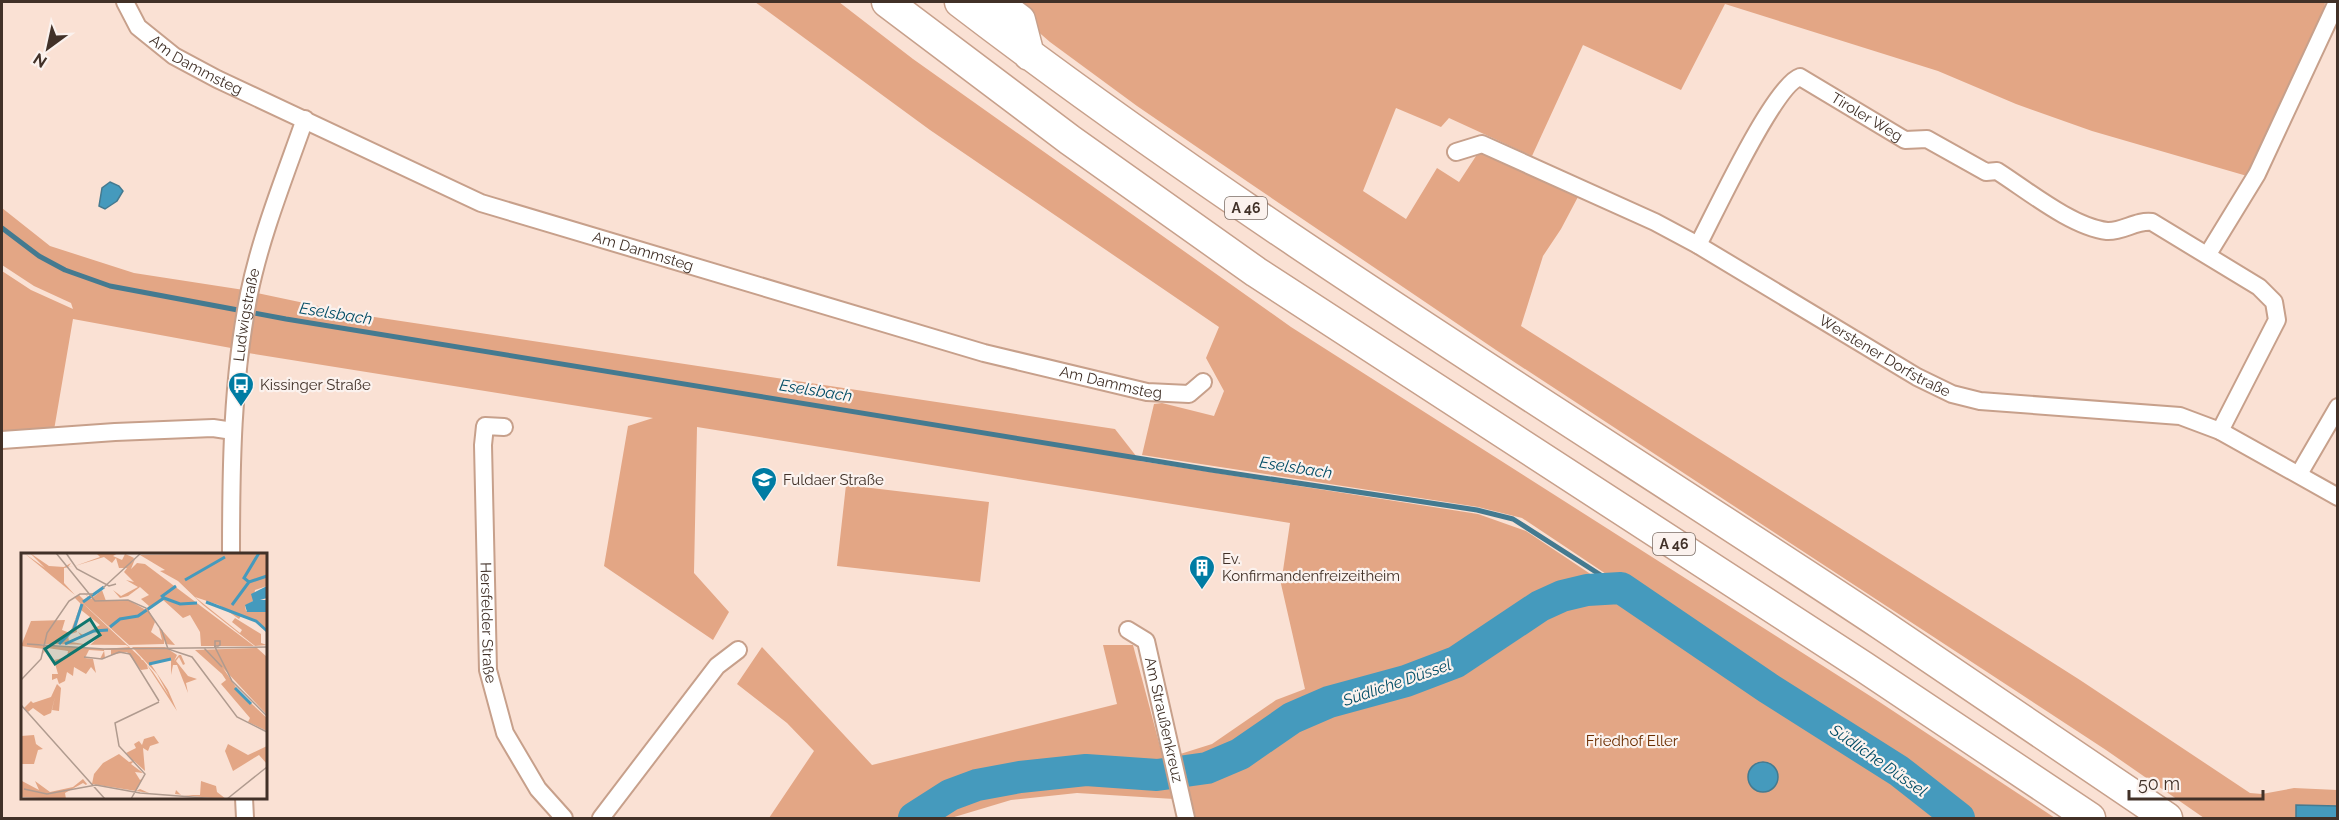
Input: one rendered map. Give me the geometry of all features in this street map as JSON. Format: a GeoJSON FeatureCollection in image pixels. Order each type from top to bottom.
{"type":"FeatureCollection","features":[{"type":"Feature","properties":{"kind":"highway","name":"A 46"},"geometry":{"type":"LineString","coordinates":[[887,2],[1070,140],[1256,272],[1863,667],[2090,819]]}},
{"type":"Feature","properties":{"kind":"highway","name":"A 46"},"geometry":{"type":"LineString","coordinates":[[960,2],[1029,55],[1263,220],[1466,356],[1882,625],[2167,819]]}},
{"type":"Feature","properties":{"kind":"highway"},"geometry":{"type":"LineString","coordinates":[[996,2],[1020,20],[1029,55]]}},
{"type":"Feature","properties":{"kind":"street","name":"Am Dammsteg"},"geometry":{"type":"LineString","coordinates":[[125,2],[138,27],[174,56],[217,80],[305,119],[481,203],[950,343],[1147,392],[1189,394],[1203,382]]}},
{"type":"Feature","properties":{"kind":"street"},"geometry":{"type":"LineString","coordinates":[[2208,254],[2257,174],[2337,2]]}},
{"type":"Feature","properties":{"kind":"street","name":"Tiroler Weg"},"geometry":{"type":"LineString","coordinates":[[1698,244],[1753,139],[1788,85],[1800,77],[1905,140],[1928,139],[1986,172],[1997,171],[2085,225],[2108,231],[2144,221],[2152,222],[2208,254],[2270,296],[2277,312],[2273,328],[2220,431]]}},
{"type":"Feature","properties":{"kind":"street","name":"Ludwigstraße"},"geometry":{"type":"LineString","coordinates":[[231,553],[233,431],[242,339],[250,292],[276,202],[305,119]]}},
{"type":"Feature","properties":{"kind":"street","name":"Werstener Dorfstraße"},"geometry":{"type":"LineString","coordinates":[[1456,152],[1482,144],[1644,217],[1698,244],[1917,377],[1952,394],[1980,401],[2180,416],[2220,431],[2337,497]]}},
{"type":"Feature","properties":{"kind":"street"},"geometry":{"type":"LineString","coordinates":[[2299,474],[2337,406]]}},
{"type":"Feature","properties":{"kind":"street","name":"Hersfelder Straße"},"geometry":{"type":"LineString","coordinates":[[504,427],[485,426],[483,445],[488,670],[505,733],[538,789],[564,819]]}},
{"type":"Feature","properties":{"kind":"street"},"geometry":{"type":"LineString","coordinates":[[2,440],[213,428],[233,431]]}},
{"type":"Feature","properties":{"kind":"street","name":"Am Straußenkreuz"},"geometry":{"type":"LineString","coordinates":[[1128,630],[1146,641],[1185,819]]}},
{"type":"Feature","properties":{"kind":"street"},"geometry":{"type":"LineString","coordinates":[[602,819],[717,666],[738,650]]}},
{"type":"Feature","properties":{"kind":"street"},"geometry":{"type":"LineString","coordinates":[[244,799],[245,819]]}},
{"type":"Feature","properties":{"kind":"green space"},"geometry":{"type":"Polygon","coordinates":[[[755,2],[839,2],[913,59],[1291,327],[1878,701],[2055,818],[1972,818],[1522,518],[1478,507],[1142,455],[1154,404],[1162,403],[1214,416],[1224,391],[1206,358],[1219,327],[930,130],[755,2]]]}},
{"type":"Feature","properties":{"kind":"green space"},"geometry":{"type":"Polygon","coordinates":[[[1004,2],[2325,2],[2324,13],[2247,176],[2092,131],[2016,104],[1938,71],[1725,4],[1681,90],[1583,45],[1532,156],[1449,118],[1441,127],[1396,108],[1363,191],[1406,219],[1437,168],[1459,182],[1476,156],[1486,151],[1579,195],[1543,256],[1521,326],[2080,680],[2250,793],[2262,794],[2294,788],[2337,790],[2337,806],[2296,805],[2296,818],[2204,818],[2106,750],[1496,350],[1248,182],[1137,106],[1050,42],[1004,2]]]}},
{"type":"Feature","properties":{"kind":"green space"},"geometry":{"type":"Polygon","coordinates":[[[2,208],[50,246],[134,273],[244,290],[231,348],[73,319],[54,430],[2,431],[2,271],[31,290],[73,309],[71,303],[34,286],[2,265],[2,208]]]}},
{"type":"Feature","properties":{"kind":"green space","name":"Friedhof Eller"},"geometry":{"type":"Polygon","coordinates":[[[257,293],[361,315],[1115,429],[1140,461],[1478,514],[1526,531],[1901,781],[1950,818],[1192,818],[1177,755],[1212,744],[1276,700],[1305,689],[1281,584],[1290,523],[697,427],[694,573],[729,612],[713,640],[604,566],[628,426],[653,418],[248,353],[257,293]]]}},
{"type":"Feature","properties":{"kind":"green space"},"geometry":{"type":"Polygon","coordinates":[[[846,485],[989,502],[980,582],[837,566],[846,485]]]}},
{"type":"Feature","properties":{"kind":"green space"},"geometry":{"type":"Polygon","coordinates":[[[1103,645],[1133,645],[1174,799],[1077,793],[1011,800],[951,818],[769,818],[814,751],[787,723],[737,684],[762,647],[872,765],[1117,704],[1103,645]]]}},
{"type":"Feature","properties":{"kind":"water"},"geometry":{"type":"Polygon","coordinates":[[[110,182],[119,186],[123,191],[117,201],[105,209],[99,206],[102,188],[110,182]]]}},
{"type":"Feature","properties":{"kind":"water"},"geometry":{"type":"Polygon","coordinates":[[[1763,762],[1769,763],[1777,771],[1777,783],[1769,791],[1763,792],[1757,791],[1749,783],[1748,777],[1749,771],[1757,763],[1763,762]]]}},
{"type":"Feature","properties":{"kind":"water"},"geometry":{"type":"Polygon","coordinates":[[[2296,805],[2337,806],[2337,818],[2296,818],[2296,805]]]}},
{"type":"Feature","properties":{"kind":"waterway","name":"Eselsbach"},"geometry":{"type":"LineString","coordinates":[[2,228],[39,256],[65,270],[110,286],[286,319],[1211,470],[1477,510],[1513,519],[1621,588]]}},
{"type":"Feature","properties":{"kind":"waterway","name":"Südliche Düssel"},"geometry":{"type":"LineString","coordinates":[[914,818],[950,795],[977,785],[1020,777],[1086,770],[1157,775],[1207,768],[1240,754],[1292,718],[1329,702],[1406,681],[1456,662],[1540,606],[1562,596],[1587,590],[1621,588],[1768,688],[1899,771],[1959,818]]}},
{"type":"Feature","properties":{"kind":"place","name":"Kissinger Straße"},"geometry":{"type":"Point","coordinates":[241,408]}},
{"type":"Feature","properties":{"kind":"place","name":"Fuldaer Straße"},"geometry":{"type":"Point","coordinates":[764,503]}},
{"type":"Feature","properties":{"kind":"place","name":"Ev. Konfirmandenfreizeitheim"},"geometry":{"type":"Point","coordinates":[1202,591]}}]}
